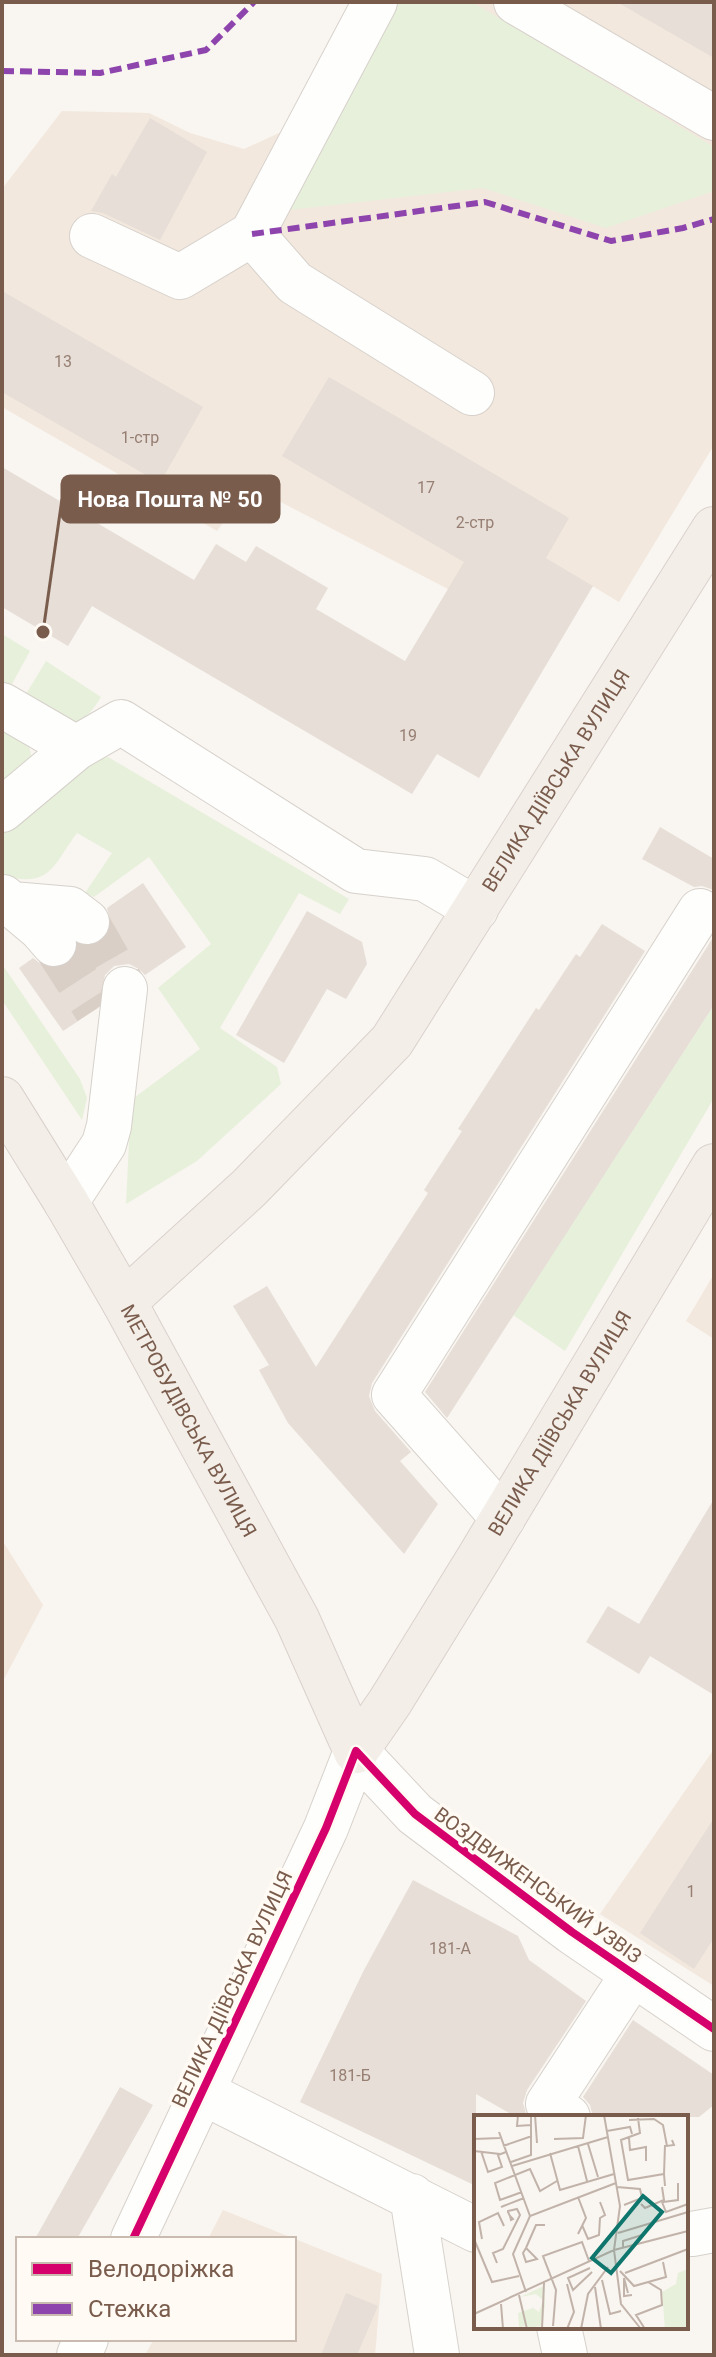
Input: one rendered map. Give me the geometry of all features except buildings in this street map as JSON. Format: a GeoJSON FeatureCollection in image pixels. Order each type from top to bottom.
{"type":"FeatureCollection","features":[{"type":"Feature","properties":{"kind":"main road","name":"ВЕЛИКА ДІЇВСЬКА ВУЛИЦЯ"},"geometry":{"type":"LineString","coordinates":[[124,1302],[249,1188],[392,1041],[714,529]]}},
{"type":"Feature","properties":{"kind":"main road","name":"МЕТРОБУДІВСЬКА ВУЛИЦЯ"},"geometry":{"type":"LineString","coordinates":[[2,1099],[124,1302],[297,1619],[356,1751]]}},
{"type":"Feature","properties":{"kind":"main road","name":"ВЕЛИКА ДІЇВСЬКА ВУЛИЦЯ"},"geometry":{"type":"LineString","coordinates":[[356,1751],[406,1677],[714,1166]]}},
{"type":"Feature","properties":{"kind":"street"},"geometry":{"type":"LineString","coordinates":[[92,236],[180,277],[252,234],[375,2]]}},
{"type":"Feature","properties":{"kind":"street"},"geometry":{"type":"LineString","coordinates":[[516,2],[714,118]]}},
{"type":"Feature","properties":{"kind":"street"},"geometry":{"type":"LineString","coordinates":[[252,234],[295,283],[472,393]]}},
{"type":"Feature","properties":{"kind":"street"},"geometry":{"type":"LineString","coordinates":[[2,705],[76,748]]}},
{"type":"Feature","properties":{"kind":"street"},"geometry":{"type":"LineString","coordinates":[[2,810],[76,748],[121,722],[356,871],[425,879],[476,909]]}},
{"type":"Feature","properties":{"kind":"street"},"geometry":{"type":"LineString","coordinates":[[7,900],[70,909],[70,933]]}},
{"type":"Feature","properties":{"kind":"street"},"geometry":{"type":"LineString","coordinates":[[503,1518],[394,1395],[700,911]]}},
{"type":"Feature","properties":{"kind":"street"},"geometry":{"type":"LineString","coordinates":[[66,1202],[104,1144],[109,1126],[113,1010]]}},
{"type":"Feature","properties":{"kind":"street","name":"ВОЗДВИЖЕНСЬКИЙ УЗВІЗ"},"geometry":{"type":"LineString","coordinates":[[356,1751],[415,1814],[572,1932],[714,2029]]}},
{"type":"Feature","properties":{"kind":"street","name":"ВЕЛИКА ДІЇВСЬКА ВУЛИЦЯ"},"geometry":{"type":"LineString","coordinates":[[134,2237],[326,1828],[356,1751]]}},
{"type":"Feature","properties":{"kind":"street"},"geometry":{"type":"LineString","coordinates":[[565,2115],[548,2104],[633,1974]]}},
{"type":"Feature","properties":{"kind":"street"},"geometry":{"type":"LineString","coordinates":[[202,2092],[474,2229]]}},
{"type":"Feature","properties":{"kind":"street"},"geometry":{"type":"LineString","coordinates":[[412,2196],[437,2355]]}},
{"type":"Feature","properties":{"kind":"street"},"geometry":{"type":"LineString","coordinates":[[559,2329],[565,2355]]}},
{"type":"Feature","properties":{"kind":"shaded area"},"geometry":{"type":"Polygon","coordinates":[[[363,2],[714,2],[714,445],[619,602],[546,558],[491,615],[448,589],[250,486],[217,531],[2,407],[2,189],[62,111],[149,113],[190,133],[244,149],[290,128],[363,2]]]}},
{"type":"Feature","properties":{"kind":"shaded area"},"geometry":{"type":"Polygon","coordinates":[[[714,1274],[714,1339],[686,1321],[714,1274]]]}},
{"type":"Feature","properties":{"kind":"shaded area"},"geometry":{"type":"Polygon","coordinates":[[[2,1540],[43,1605],[2,1683],[2,1540]]]}},
{"type":"Feature","properties":{"kind":"shaded area"},"geometry":{"type":"Polygon","coordinates":[[[714,1749],[714,1986],[600,1914],[714,1749]]]}},
{"type":"Feature","properties":{"kind":"shaded area"},"geometry":{"type":"Polygon","coordinates":[[[223,2210],[290,2237],[209,2237],[223,2210]]]}},
{"type":"Feature","properties":{"kind":"shaded area"},"geometry":{"type":"Polygon","coordinates":[[[296,2239],[382,2274],[375,2355],[145,2355],[153,2341],[296,2341],[296,2239]]]}},
{"type":"Feature","properties":{"kind":"green space"},"geometry":{"type":"Polygon","coordinates":[[[398,2],[472,2],[714,147],[714,191],[606,228],[483,188],[272,212],[398,2]]]}},
{"type":"Feature","properties":{"kind":"green space"},"geometry":{"type":"Polygon","coordinates":[[[2,634],[30,651],[6,695],[2,693],[2,634]]]}},
{"type":"Feature","properties":{"kind":"green space"},"geometry":{"type":"Polygon","coordinates":[[[46,661],[101,697],[89,713],[73,724],[20,704],[46,661]]]}},
{"type":"Feature","properties":{"kind":"green space"},"geometry":{"type":"Polygon","coordinates":[[[2,724],[27,739],[31,754],[28,775],[2,794],[2,724]]]}},
{"type":"Feature","properties":{"kind":"green space"},"geometry":{"type":"Polygon","coordinates":[[[108,757],[349,899],[340,914],[299,893],[220,1028],[277,1067],[281,1084],[197,1161],[126,1204],[131,1100],[200,1049],[158,988],[211,944],[149,857],[94,897],[85,893],[112,853],[77,833],[55,864],[41,876],[19,879],[2,876],[2,831],[95,759],[108,757]]]}},
{"type":"Feature","properties":{"kind":"green space"},"geometry":{"type":"Polygon","coordinates":[[[2,964],[80,1079],[87,1098],[82,1120],[2,1000],[2,964]]]}},
{"type":"Feature","properties":{"kind":"green space"},"geometry":{"type":"Polygon","coordinates":[[[714,1005],[714,1098],[565,1351],[513,1315],[714,1005]]]}},
{"type":"Feature","properties":{"kind":"tunnel"},"geometry":{"type":"LineString","coordinates":[[87,922],[125,989]]}},
{"type":"Feature","properties":{"kind":"tunnel"},"geometry":{"type":"LineString","coordinates":[[54,944],[96,1009]]}},
{"type":"Feature","properties":{"kind":"marked path"},"geometry":{"type":"LineString","coordinates":[[2,71],[100,73],[206,50],[254,2]]}},
{"type":"Feature","properties":{"kind":"marked path"},"geometry":{"type":"LineString","coordinates":[[252,234],[485,202],[611,241],[714,219]]}},
{"type":"Feature","properties":{"kind":"cycle path"},"geometry":{"type":"LineString","coordinates":[[134,2237],[326,1828],[356,1751],[415,1814],[572,1932],[714,2029]]}},
{"type":"Feature","properties":{"kind":"place","name":"Нова Пошта № 50"},"geometry":{"type":"Point","coordinates":[43,632]}}]}
